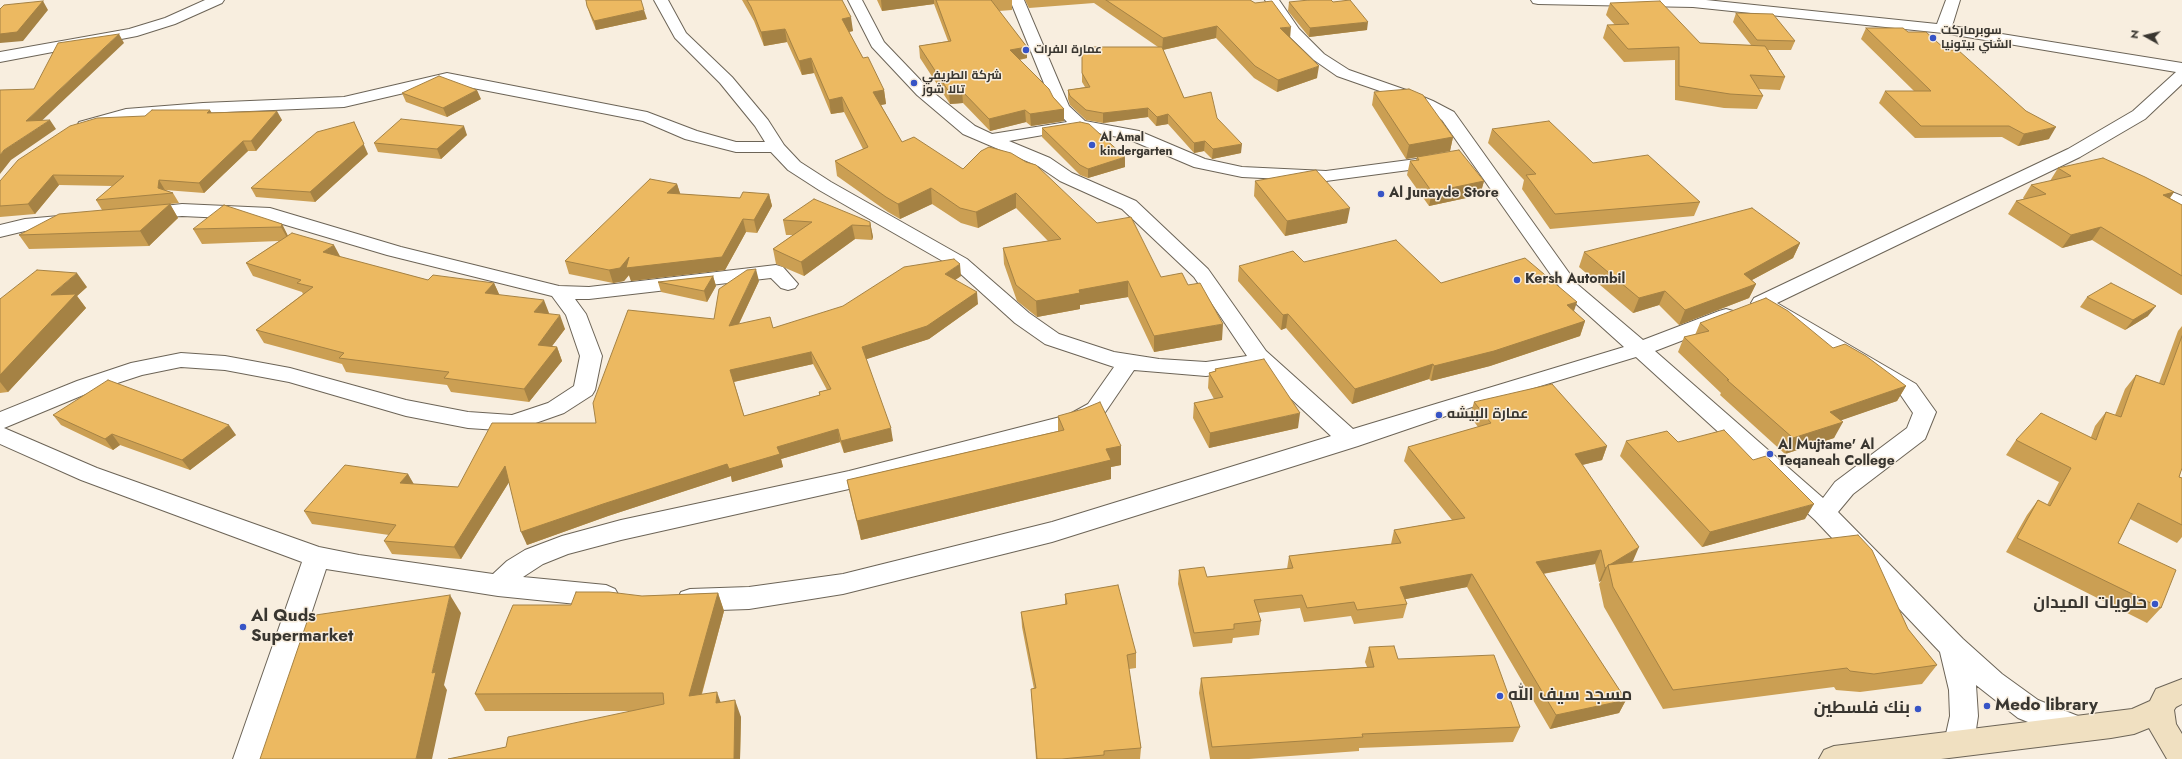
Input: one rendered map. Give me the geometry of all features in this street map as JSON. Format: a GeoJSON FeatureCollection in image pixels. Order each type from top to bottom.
{"type":"FeatureCollection","features":[{"type":"Feature","properties":{"kind":"main road"},"geometry":{"type":"LineString","coordinates":[[1834,759],[2134,721],[2176,694]]}},
{"type":"Feature","properties":{"kind":"main road"},"geometry":{"type":"LineString","coordinates":[[2176,694],[2162,726],[2172,744],[2182,755]]}},
{"type":"Feature","properties":{"kind":"street"},"geometry":{"type":"LineString","coordinates":[[0,57],[132,32],[170,21],[217,0]]}},
{"type":"Feature","properties":{"kind":"street"},"geometry":{"type":"LineString","coordinates":[[661,0],[680,35],[726,80],[762,124],[775,146],[794,166],[825,186],[960,263],[1022,318],[1052,339],[1111,359],[1129,361],[1206,369],[1263,361]]}},
{"type":"Feature","properties":{"kind":"street"},"geometry":{"type":"LineString","coordinates":[[855,0],[877,44],[923,92],[969,130],[1044,162],[1066,177],[1129,205],[1201,273],[1263,361],[1350,440]]}},
{"type":"Feature","properties":{"kind":"street"},"geometry":{"type":"LineString","coordinates":[[1017,0],[1062,108],[1080,125]]}},
{"type":"Feature","properties":{"kind":"street"},"geometry":{"type":"LineString","coordinates":[[1272,0],[1293,32],[1320,57],[1343,72],[1427,104],[1448,116],[1477,154],[1512,208],[1570,288],[1640,348],[1824,514],[1953,647],[1992,682],[2028,709],[2078,729]]}},
{"type":"Feature","properties":{"kind":"street"},"geometry":{"type":"LineString","coordinates":[[1538,0],[1693,3],[1943,29],[2182,68]]}},
{"type":"Feature","properties":{"kind":"street"},"geometry":{"type":"LineString","coordinates":[[1943,29],[1953,0]]}},
{"type":"Feature","properties":{"kind":"street"},"geometry":{"type":"LineString","coordinates":[[665,600],[750,598],[843,584],[1052,532],[1350,440],[1473,399],[1640,348],[1761,303],[2074,153],[2139,115],[2182,75]]}},
{"type":"Feature","properties":{"kind":"street"},"geometry":{"type":"LineString","coordinates":[[69,130],[126,114],[203,108],[344,102],[446,78],[647,117],[691,135],[736,147],[759,148],[775,146]]}},
{"type":"Feature","properties":{"kind":"street"},"geometry":{"type":"LineString","coordinates":[[990,139],[1080,125],[1133,135],[1200,163],[1242,172],[1326,176],[1379,170],[1477,154]]}},
{"type":"Feature","properties":{"kind":"street"},"geometry":{"type":"LineString","coordinates":[[2074,153],[2096,163]]}},
{"type":"Feature","properties":{"kind":"street"},"geometry":{"type":"LineString","coordinates":[[2124,177],[2182,203]]}},
{"type":"Feature","properties":{"kind":"street"},"geometry":{"type":"LineString","coordinates":[[127,215],[182,210],[270,214],[394,251],[559,292],[589,292],[776,271],[788,284]]}},
{"type":"Feature","properties":{"kind":"street"},"geometry":{"type":"LineString","coordinates":[[0,231],[25,225],[88,219]]}},
{"type":"Feature","properties":{"kind":"street"},"geometry":{"type":"LineString","coordinates":[[0,421],[85,386],[139,368],[181,360],[224,363],[290,375],[406,408],[468,420],[513,423],[556,408],[584,390],[591,356],[576,314],[559,292]]}},
{"type":"Feature","properties":{"kind":"street"},"geometry":{"type":"LineString","coordinates":[[1761,303],[1908,389],[1925,412],[1917,433],[1844,488],[1824,514]]}},
{"type":"Feature","properties":{"kind":"street"},"geometry":{"type":"LineString","coordinates":[[498,586],[516,568],[534,556],[562,546],[621,530],[848,480],[1075,421],[1096,409],[1129,361]]}},
{"type":"Feature","properties":{"kind":"street"},"geometry":{"type":"LineString","coordinates":[[0,435],[89,474],[317,557],[359,565],[498,586],[627,598]]}},
{"type":"Feature","properties":{"kind":"street"},"geometry":{"type":"LineString","coordinates":[[248,759],[317,557]]}},
{"type":"Feature","properties":{"kind":"street"},"geometry":{"type":"LineString","coordinates":[[1953,647],[1963,690],[1964,716],[1959,743]]}},
{"type":"Feature","properties":{"kind":"building"},"geometry":{"type":"Polygon","coordinates":[[[586,0],[641,0],[644,10],[594,21],[587,6],[586,0]]]}},
{"type":"Feature","properties":{"kind":"building"},"geometry":{"type":"Polygon","coordinates":[[[747,0],[842,0],[851,17],[842,19],[863,58],[868,57],[884,90],[873,92],[902,142],[914,137],[963,169],[981,151],[989,147],[1011,153],[1026,162],[1036,165],[1097,223],[1131,217],[1161,277],[1182,273],[1188,285],[1200,283],[1223,324],[1154,336],[1128,281],[1079,290],[1080,293],[1036,301],[1016,285],[1003,248],[1061,239],[1016,193],[976,212],[960,208],[931,188],[898,204],[835,161],[868,147],[842,97],[829,100],[811,58],[799,61],[785,29],[761,32],[747,0]]]}},
{"type":"Feature","properties":{"kind":"building"},"geometry":{"type":"Polygon","coordinates":[[[936,0],[991,0],[1027,47],[1010,50],[1049,89],[1053,97],[1064,109],[1030,114],[1025,110],[989,119],[962,91],[949,92],[919,46],[951,41],[936,0]]]}},
{"type":"Feature","properties":{"kind":"building"},"geometry":{"type":"Polygon","coordinates":[[[1106,0],[1250,0],[1255,3],[1272,1],[1291,27],[1280,28],[1319,66],[1278,80],[1255,66],[1217,26],[1163,38],[1106,0]]]}},
{"type":"Feature","properties":{"kind":"building"},"geometry":{"type":"Polygon","coordinates":[[[1331,0],[1333,2],[1350,0],[1368,22],[1310,28],[1289,2],[1331,0]]]}},
{"type":"Feature","properties":{"kind":"building"},"geometry":{"type":"Polygon","coordinates":[[[43,1],[17,32],[0,34],[0,9],[4,5],[43,1]]]}},
{"type":"Feature","properties":{"kind":"building"},"geometry":{"type":"Polygon","coordinates":[[[1660,1],[1700,43],[1765,46],[1785,77],[1750,75],[1763,96],[1730,94],[1679,86],[1679,47],[1628,49],[1607,25],[1629,24],[1610,3],[1660,1]]]}},
{"type":"Feature","properties":{"kind":"building"},"geometry":{"type":"Polygon","coordinates":[[[1736,13],[1773,14],[1795,41],[1757,40],[1736,13]]]}},
{"type":"Feature","properties":{"kind":"building"},"geometry":{"type":"Polygon","coordinates":[[[1866,28],[1903,28],[1908,32],[1926,32],[1946,50],[1958,50],[2026,111],[2056,127],[2024,134],[2009,126],[1921,126],[1885,91],[1931,91],[1866,28]]]}},
{"type":"Feature","properties":{"kind":"building"},"geometry":{"type":"Polygon","coordinates":[[[119,34],[26,121],[50,120],[4,150],[0,155],[0,90],[34,89],[58,43],[119,34]]]}},
{"type":"Feature","properties":{"kind":"building"},"geometry":{"type":"Polygon","coordinates":[[[1082,47],[1162,47],[1184,98],[1211,92],[1217,118],[1242,144],[1213,149],[1205,141],[1194,143],[1168,114],[1157,117],[1148,108],[1103,113],[1086,110],[1070,96],[1068,90],[1090,87],[1082,73],[1082,47]]]}},
{"type":"Feature","properties":{"kind":"building"},"geometry":{"type":"Polygon","coordinates":[[[439,76],[477,90],[443,108],[402,93],[439,76]]]}},
{"type":"Feature","properties":{"kind":"building"},"geometry":{"type":"Polygon","coordinates":[[[1409,89],[1423,95],[1453,137],[1409,145],[1374,92],[1409,89]]]}},
{"type":"Feature","properties":{"kind":"building"},"geometry":{"type":"Polygon","coordinates":[[[152,110],[210,110],[207,113],[277,111],[251,141],[243,141],[199,183],[159,180],[158,188],[173,193],[96,200],[124,176],[53,175],[28,204],[0,206],[0,181],[18,160],[70,126],[97,118],[145,116],[152,110]]]}},
{"type":"Feature","properties":{"kind":"building"},"geometry":{"type":"Polygon","coordinates":[[[401,119],[464,126],[437,149],[374,143],[401,119]]]}},
{"type":"Feature","properties":{"kind":"building"},"geometry":{"type":"Polygon","coordinates":[[[1549,121],[1593,163],[1648,155],[1700,202],[1555,214],[1526,175],[1536,174],[1492,129],[1549,121]]]}},
{"type":"Feature","properties":{"kind":"building"},"geometry":{"type":"Polygon","coordinates":[[[354,122],[364,144],[310,192],[251,188],[317,132],[354,122]]]}},
{"type":"Feature","properties":{"kind":"building"},"geometry":{"type":"Polygon","coordinates":[[[1080,122],[1089,124],[1125,157],[1088,169],[1080,165],[1042,128],[1080,122]]]}},
{"type":"Feature","properties":{"kind":"building"},"geometry":{"type":"Polygon","coordinates":[[[1459,150],[1484,181],[1432,192],[1410,161],[1419,160],[1417,157],[1459,150]]]}},
{"type":"Feature","properties":{"kind":"building"},"geometry":{"type":"Polygon","coordinates":[[[2103,158],[2174,192],[2163,195],[2182,205],[2182,276],[2101,227],[2071,235],[2016,201],[2046,194],[2031,185],[2071,176],[2058,168],[2103,158]]]}},
{"type":"Feature","properties":{"kind":"building"},"geometry":{"type":"Polygon","coordinates":[[[1316,170],[1350,208],[1287,221],[1255,181],[1316,170]]]}},
{"type":"Feature","properties":{"kind":"building"},"geometry":{"type":"Polygon","coordinates":[[[650,179],[677,184],[667,193],[740,198],[743,192],[769,194],[754,220],[743,219],[722,257],[626,268],[629,257],[620,268],[609,270],[565,261],[650,179]]]}},
{"type":"Feature","properties":{"kind":"building"},"geometry":{"type":"Polygon","coordinates":[[[814,199],[870,222],[870,226],[852,225],[801,262],[773,249],[812,222],[783,220],[814,199]]]}},
{"type":"Feature","properties":{"kind":"building"},"geometry":{"type":"Polygon","coordinates":[[[170,204],[140,231],[19,235],[59,214],[170,204]]]}},
{"type":"Feature","properties":{"kind":"building"},"geometry":{"type":"Polygon","coordinates":[[[224,205],[282,224],[281,227],[193,229],[224,205]]]}},
{"type":"Feature","properties":{"kind":"building"},"geometry":{"type":"Polygon","coordinates":[[[1752,208],[1800,243],[1744,274],[1756,284],[1685,310],[1665,291],[1639,298],[1584,252],[1752,208]]]}},
{"type":"Feature","properties":{"kind":"building"},"geometry":{"type":"Polygon","coordinates":[[[292,233],[334,245],[323,252],[428,280],[433,275],[494,283],[485,293],[544,300],[534,312],[560,315],[538,345],[557,347],[524,389],[444,378],[449,372],[339,358],[344,353],[256,330],[313,287],[297,283],[301,280],[246,263],[292,233]]]}},
{"type":"Feature","properties":{"kind":"building"},"geometry":{"type":"Polygon","coordinates":[[[1396,240],[1441,283],[1525,258],[1577,302],[1567,305],[1585,321],[1494,351],[1434,366],[1433,364],[1355,389],[1288,314],[1283,315],[1239,266],[1293,251],[1304,262],[1396,240]]]}},
{"type":"Feature","properties":{"kind":"building"},"geometry":{"type":"Polygon","coordinates":[[[954,259],[960,264],[945,274],[977,292],[927,326],[862,347],[891,428],[841,441],[838,429],[777,447],[780,454],[729,469],[727,464],[521,532],[505,466],[454,547],[384,541],[396,525],[304,511],[345,465],[408,474],[400,483],[458,487],[492,423],[596,423],[593,403],[628,310],[714,319],[719,289],[747,270],[756,269],[729,326],[770,317],[773,328],[843,306],[904,267],[954,259]],[[811,352],[730,370],[744,416],[820,395],[819,392],[831,389],[811,352]]]}},
{"type":"Feature","properties":{"kind":"building"},"geometry":{"type":"Polygon","coordinates":[[[37,270],[77,273],[51,295],[76,294],[0,375],[0,299],[37,270]]]}},
{"type":"Feature","properties":{"kind":"building"},"geometry":{"type":"Polygon","coordinates":[[[713,276],[704,291],[658,282],[713,276]]]}},
{"type":"Feature","properties":{"kind":"building"},"geometry":{"type":"Polygon","coordinates":[[[2111,283],[2156,306],[2133,320],[2087,297],[2111,283]]]}},
{"type":"Feature","properties":{"kind":"building"},"geometry":{"type":"Polygon","coordinates":[[[1766,298],[1788,311],[1833,348],[1845,344],[1866,356],[1906,386],[1830,412],[1843,422],[1793,438],[1727,380],[1729,380],[1684,337],[1709,331],[1700,323],[1766,298]]]}},
{"type":"Feature","properties":{"kind":"building"},"geometry":{"type":"Polygon","coordinates":[[[2182,336],[2182,468],[2179,477],[2182,478],[2182,525],[2138,503],[2118,543],[2176,570],[2161,608],[2017,538],[2038,500],[2050,506],[2071,468],[2016,440],[2041,413],[2096,440],[2106,412],[2121,417],[2136,375],[2164,385],[2182,336]]]}},
{"type":"Feature","properties":{"kind":"building"},"geometry":{"type":"Polygon","coordinates":[[[1264,359],[1300,413],[1210,433],[1194,403],[1223,397],[1209,373],[1216,371],[1215,369],[1264,359]]]}},
{"type":"Feature","properties":{"kind":"building"},"geometry":{"type":"Polygon","coordinates":[[[108,380],[229,425],[182,460],[112,434],[105,439],[53,415],[108,380]]]}},
{"type":"Feature","properties":{"kind":"building"},"geometry":{"type":"Polygon","coordinates":[[[1552,384],[1607,446],[1575,454],[1639,547],[1605,568],[1601,550],[1536,562],[1626,700],[1556,715],[1472,574],[1400,587],[1407,604],[1357,610],[1354,602],[1307,608],[1302,595],[1254,600],[1261,621],[1234,624],[1234,629],[1194,633],[1179,570],[1204,567],[1207,577],[1293,568],[1289,556],[1401,543],[1394,530],[1465,518],[1408,447],[1491,423],[1474,402],[1552,384]]]}},
{"type":"Feature","properties":{"kind":"building"},"geometry":{"type":"Polygon","coordinates":[[[1100,402],[1121,446],[1106,449],[1111,460],[857,521],[847,480],[1064,430],[1058,416],[1083,409],[1100,402]]]}},
{"type":"Feature","properties":{"kind":"building"},"geometry":{"type":"Polygon","coordinates":[[[1724,430],[1753,460],[1766,456],[1814,504],[1710,532],[1626,441],[1667,431],[1678,442],[1724,430]]]}},
{"type":"Feature","properties":{"kind":"building"},"geometry":{"type":"Polygon","coordinates":[[[1858,535],[1872,550],[1908,629],[1937,665],[1874,674],[1850,671],[1847,668],[1673,690],[1613,587],[1608,565],[1858,535]]]}},
{"type":"Feature","properties":{"kind":"building"},"geometry":{"type":"Polygon","coordinates":[[[1118,585],[1136,653],[1127,655],[1141,748],[1104,751],[1104,755],[1062,759],[1037,759],[1031,689],[1036,688],[1021,612],[1067,604],[1065,594],[1118,585]]]}},
{"type":"Feature","properties":{"kind":"building"},"geometry":{"type":"Polygon","coordinates":[[[576,592],[609,592],[642,596],[718,593],[689,696],[717,692],[716,703],[735,700],[734,759],[448,759],[506,747],[508,737],[664,704],[663,693],[475,694],[513,605],[571,605],[576,592]]]}},
{"type":"Feature","properties":{"kind":"building"},"geometry":{"type":"Polygon","coordinates":[[[450,595],[432,673],[436,672],[416,759],[260,759],[309,616],[450,595]]]}},
{"type":"Feature","properties":{"kind":"building"},"geometry":{"type":"Polygon","coordinates":[[[1394,646],[1398,659],[1494,655],[1520,727],[1362,734],[1363,737],[1212,747],[1201,678],[1374,667],[1369,647],[1394,646]]]}},
{"type":"Feature","properties":{"kind":"place","name":"سوبرماركت الشني بيتونيا"},"geometry":{"type":"Point","coordinates":[1933,38]}},
{"type":"Feature","properties":{"kind":"place","name":"عمارة الفرات"},"geometry":{"type":"Point","coordinates":[1026,50]}},
{"type":"Feature","properties":{"kind":"place","name":"شركة الطريفي تالا شوز"},"geometry":{"type":"Point","coordinates":[914,83]}},
{"type":"Feature","properties":{"kind":"place","name":"Al Amal kindergarten"},"geometry":{"type":"Point","coordinates":[1092,145]}},
{"type":"Feature","properties":{"kind":"place","name":"Al Junayde Store"},"geometry":{"type":"Point","coordinates":[1381,194]}},
{"type":"Feature","properties":{"kind":"place","name":"Kersh Autombil"},"geometry":{"type":"Point","coordinates":[1517,280]}},
{"type":"Feature","properties":{"kind":"place","name":"عمارة البيشه"},"geometry":{"type":"Point","coordinates":[1439,415]}},
{"type":"Feature","properties":{"kind":"place","name":"Al Mujtame' Al Teqaneah College"},"geometry":{"type":"Point","coordinates":[1770,454]}},
{"type":"Feature","properties":{"kind":"place","name":"حلويات الميدان"},"geometry":{"type":"Point","coordinates":[2155,604]}},
{"type":"Feature","properties":{"kind":"place","name":"Al Quds Supermarket"},"geometry":{"type":"Point","coordinates":[243,627]}},
{"type":"Feature","properties":{"kind":"place","name":"مسجد سيف الله"},"geometry":{"type":"Point","coordinates":[1500,696]}},
{"type":"Feature","properties":{"kind":"place","name":"Medo library"},"geometry":{"type":"Point","coordinates":[1987,706]}},
{"type":"Feature","properties":{"kind":"place","name":"بنك فلسطين"},"geometry":{"type":"Point","coordinates":[1918,709]}}]}
